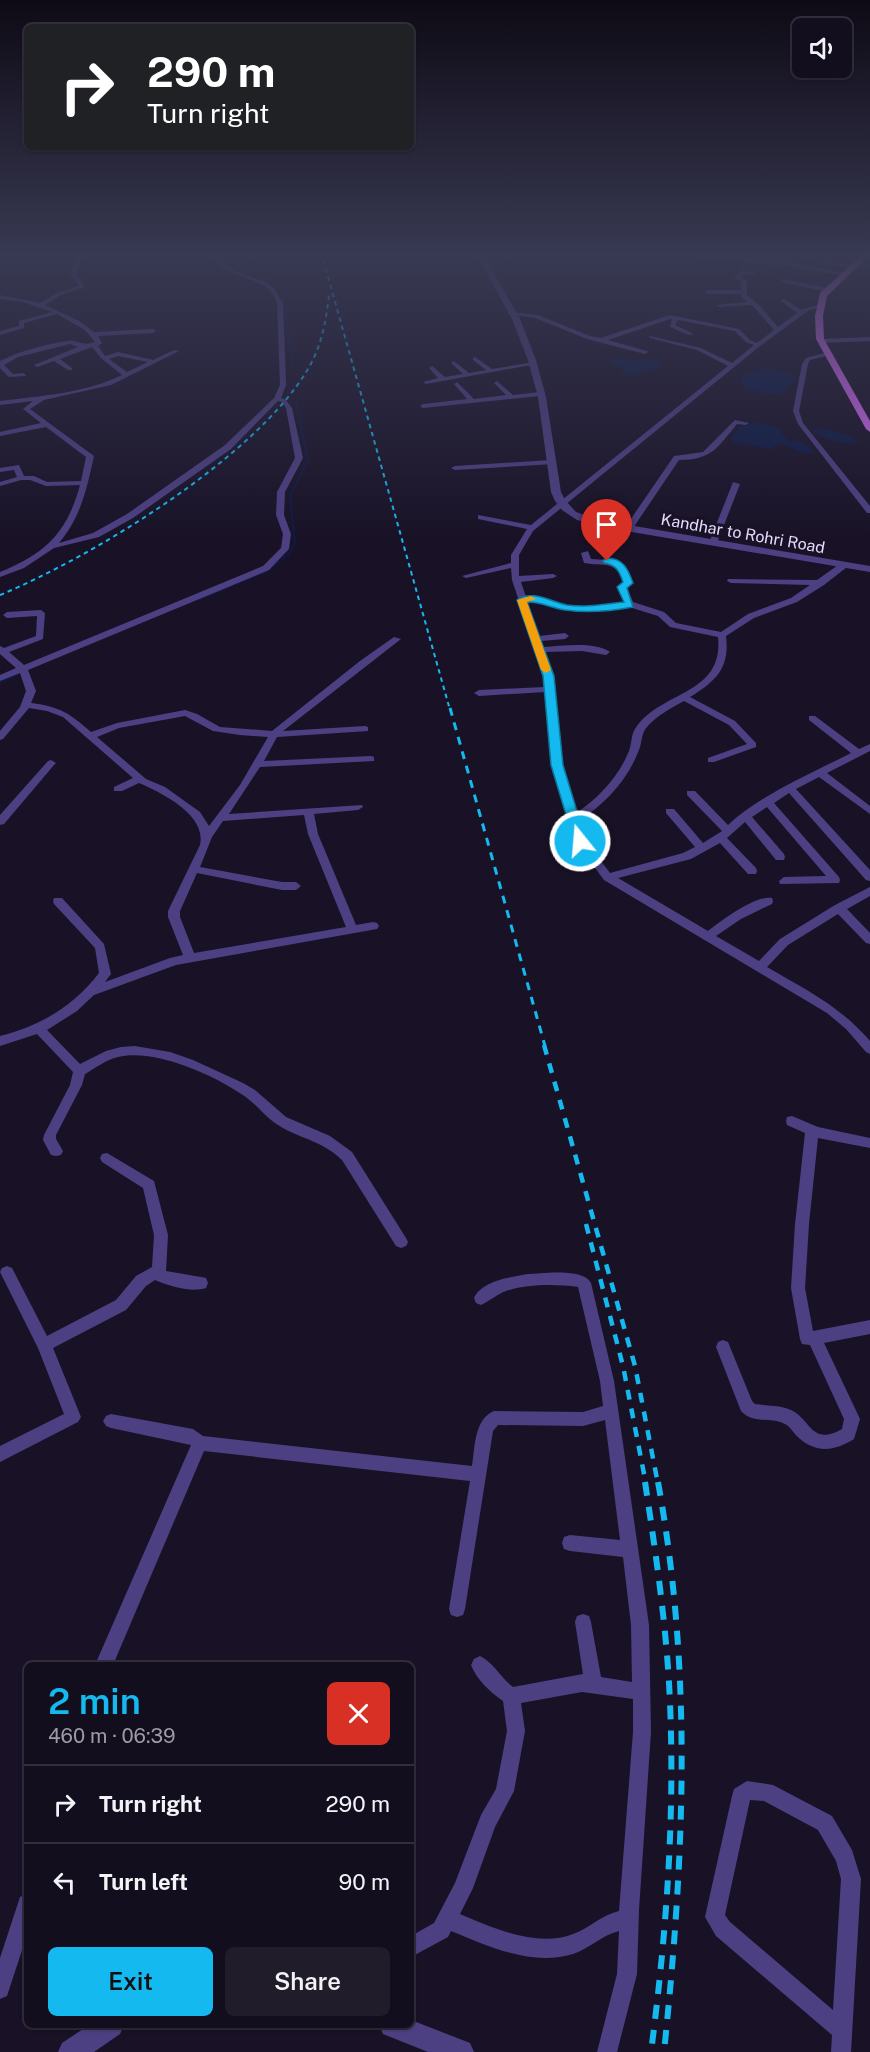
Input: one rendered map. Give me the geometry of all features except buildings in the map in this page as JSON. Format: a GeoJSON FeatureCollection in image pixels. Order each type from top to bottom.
{"type":"FeatureCollection","features":[{"type":"Feature","properties":{"kind":"main road"},"geometry":{"type":"LineString","coordinates":[[825,348],[870,429]]}},
{"type":"Feature","properties":{"kind":"street"},"geometry":{"type":"LineString","coordinates":[[23,375],[11,376],[0,364],[16,356],[48,348]]}},
{"type":"Feature","properties":{"kind":"street"},"geometry":{"type":"LineString","coordinates":[[38,365],[83,348]]}},
{"type":"Feature","properties":{"kind":"street"},"geometry":{"type":"LineString","coordinates":[[95,348],[104,358],[128,376]]}},
{"type":"Feature","properties":{"kind":"street"},"geometry":{"type":"LineString","coordinates":[[54,547],[96,535],[130,516],[228,447],[277,399],[284,385],[282,348]]}},
{"type":"Feature","properties":{"kind":"street"},"geometry":{"type":"LineString","coordinates":[[527,348],[534,364],[560,504]]}},
{"type":"Feature","properties":{"kind":"street"},"geometry":{"type":"LineString","coordinates":[[629,348],[645,352]]}},
{"type":"Feature","properties":{"kind":"street"},"geometry":{"type":"LineString","coordinates":[[694,348],[733,366]]}},
{"type":"Feature","properties":{"kind":"street"},"geometry":{"type":"LineString","coordinates":[[755,348],[532,528],[515,555],[516,580],[548,676],[557,765],[580,841],[608,877],[831,1010],[850,1026],[870,1049]]}},
{"type":"Feature","properties":{"kind":"street"},"geometry":{"type":"LineString","coordinates":[[1,406],[109,384],[176,351]]}},
{"type":"Feature","properties":{"kind":"street"},"geometry":{"type":"LineString","coordinates":[[104,358],[118,354],[155,362]]}},
{"type":"Feature","properties":{"kind":"street"},"geometry":{"type":"LineString","coordinates":[[828,354],[808,359],[805,364],[796,411],[807,436],[870,511]]}},
{"type":"Feature","properties":{"kind":"street"},"geometry":{"type":"LineString","coordinates":[[475,358],[491,371]]}},
{"type":"Feature","properties":{"kind":"street"},"geometry":{"type":"LineString","coordinates":[[56,359],[70,369]]}},
{"type":"Feature","properties":{"kind":"street"},"geometry":{"type":"LineString","coordinates":[[454,363],[468,375]]}},
{"type":"Feature","properties":{"kind":"street"},"geometry":{"type":"LineString","coordinates":[[426,382],[534,364]]}},
{"type":"Feature","properties":{"kind":"street"},"geometry":{"type":"LineString","coordinates":[[432,368],[443,379]]}},
{"type":"Feature","properties":{"kind":"street"},"geometry":{"type":"LineString","coordinates":[[497,383],[511,397]]}},
{"type":"Feature","properties":{"kind":"street"},"geometry":{"type":"LineString","coordinates":[[457,384],[472,400]]}},
{"type":"Feature","properties":{"kind":"street"},"geometry":{"type":"LineString","coordinates":[[423,406],[540,394]]}},
{"type":"Feature","properties":{"kind":"street"},"geometry":{"type":"LineString","coordinates":[[26,409],[42,398]]}},
{"type":"Feature","properties":{"kind":"street"},"geometry":{"type":"LineString","coordinates":[[0,678],[25,670],[266,568],[277,559],[285,549],[287,534],[280,515],[281,492],[298,458],[289,408],[284,400],[277,399]]}},
{"type":"Feature","properties":{"kind":"street"},"geometry":{"type":"LineString","coordinates":[[0,575],[31,564],[54,547],[67,529],[85,483],[90,456],[44,425],[26,409],[1,406]]}},
{"type":"Feature","properties":{"kind":"street"},"geometry":{"type":"LineString","coordinates":[[628,529],[676,458],[700,459],[708,454],[735,422],[746,423]]}},
{"type":"Feature","properties":{"kind":"street"},"geometry":{"type":"LineString","coordinates":[[0,434],[44,425]]}},
{"type":"Feature","properties":{"kind":"street"},"geometry":{"type":"LineString","coordinates":[[455,468],[551,462]]}},
{"type":"Feature","properties":{"kind":"street"},"geometry":{"type":"LineString","coordinates":[[0,470],[16,467],[21,478]]}},
{"type":"Feature","properties":{"kind":"street"},"geometry":{"type":"LineString","coordinates":[[0,484],[21,478],[31,478],[46,484],[85,483]]}},
{"type":"Feature","properties":{"kind":"street"},"geometry":{"type":"LineString","coordinates":[[713,543],[736,484]]}},
{"type":"Feature","properties":{"kind":"street","name":"Kandhar to Rohri Road"},"geometry":{"type":"LineString","coordinates":[[560,504],[571,513],[590,521],[628,529],[870,569]]}},
{"type":"Feature","properties":{"kind":"street"},"geometry":{"type":"LineString","coordinates":[[481,517],[532,528]]}},
{"type":"Feature","properties":{"kind":"street"},"geometry":{"type":"LineString","coordinates":[[585,553],[587,561],[613,561],[622,568],[628,583],[622,587],[630,604]]}},
{"type":"Feature","properties":{"kind":"street"},"geometry":{"type":"LineString","coordinates":[[466,576],[515,564]]}},
{"type":"Feature","properties":{"kind":"street"},"geometry":{"type":"LineString","coordinates":[[522,600],[540,599],[564,607],[583,609],[630,604],[661,614],[674,625],[722,635],[751,616],[794,600],[844,565]]}},
{"type":"Feature","properties":{"kind":"street"},"geometry":{"type":"LineString","coordinates":[[516,580],[553,576]]}},
{"type":"Feature","properties":{"kind":"street"},"geometry":{"type":"LineString","coordinates":[[731,581],[821,583]]}},
{"type":"Feature","properties":{"kind":"street"},"geometry":{"type":"LineString","coordinates":[[2,650],[40,637],[41,613],[7,615]]}},
{"type":"Feature","properties":{"kind":"street"},"geometry":{"type":"LineString","coordinates":[[573,819],[589,811],[614,783],[634,750],[639,730],[682,696],[713,676],[725,652],[722,635]]}},
{"type":"Feature","properties":{"kind":"street"},"geometry":{"type":"LineString","coordinates":[[534,639],[565,636]]}},
{"type":"Feature","properties":{"kind":"street"},"geometry":{"type":"LineString","coordinates":[[190,958],[174,917],[174,911],[207,836],[223,818],[274,734],[397,639]]}},
{"type":"Feature","properties":{"kind":"street"},"geometry":{"type":"LineString","coordinates":[[539,651],[582,648],[606,652]]}},
{"type":"Feature","properties":{"kind":"street"},"geometry":{"type":"LineString","coordinates":[[0,737],[25,705],[31,691],[25,670],[2,650]]}},
{"type":"Feature","properties":{"kind":"street"},"geometry":{"type":"LineString","coordinates":[[479,693],[550,689]]}},
{"type":"Feature","properties":{"kind":"street"},"geometry":{"type":"LineString","coordinates":[[682,696],[732,723],[753,745],[711,760]]}},
{"type":"Feature","properties":{"kind":"street"},"geometry":{"type":"LineString","coordinates":[[25,705],[44,707],[66,715],[92,735],[140,779],[161,789],[201,819],[207,836]]}},
{"type":"Feature","properties":{"kind":"street"},"geometry":{"type":"LineString","coordinates":[[92,735],[140,720],[185,713],[191,714],[209,728],[274,734],[365,729]]}},
{"type":"Feature","properties":{"kind":"street"},"geometry":{"type":"LineString","coordinates":[[812,718],[858,753]]}},
{"type":"Feature","properties":{"kind":"street"},"geometry":{"type":"LineString","coordinates":[[608,877],[687,856],[724,834],[746,816],[790,788],[870,747]]}},
{"type":"Feature","properties":{"kind":"street"},"geometry":{"type":"LineString","coordinates":[[257,764],[371,759]]}},
{"type":"Feature","properties":{"kind":"street"},"geometry":{"type":"LineString","coordinates":[[0,822],[51,763]]}},
{"type":"Feature","properties":{"kind":"street"},"geometry":{"type":"LineString","coordinates":[[820,773],[870,811]]}},
{"type":"Feature","properties":{"kind":"street"},"geometry":{"type":"LineString","coordinates":[[118,789],[140,779]]}},
{"type":"Feature","properties":{"kind":"street"},"geometry":{"type":"LineString","coordinates":[[790,788],[870,877]]}},
{"type":"Feature","properties":{"kind":"street"},"geometry":{"type":"LineString","coordinates":[[691,793],[752,872]]}},
{"type":"Feature","properties":{"kind":"street"},"geometry":{"type":"LineString","coordinates":[[768,802],[835,880],[784,881]]}},
{"type":"Feature","properties":{"kind":"street"},"geometry":{"type":"LineString","coordinates":[[201,819],[358,807]]}},
{"type":"Feature","properties":{"kind":"street"},"geometry":{"type":"LineString","coordinates":[[670,811],[702,848]]}},
{"type":"Feature","properties":{"kind":"street"},"geometry":{"type":"LineString","coordinates":[[309,812],[313,834],[352,929]]}},
{"type":"Feature","properties":{"kind":"street"},"geometry":{"type":"LineString","coordinates":[[746,816],[780,857]]}},
{"type":"Feature","properties":{"kind":"street"},"geometry":{"type":"LineString","coordinates":[[193,869],[282,886],[296,886]]}},
{"type":"Feature","properties":{"kind":"street"},"geometry":{"type":"LineString","coordinates":[[760,967],[784,942],[870,891]]}},
{"type":"Feature","properties":{"kind":"street"},"geometry":{"type":"LineString","coordinates":[[0,1041],[38,1028],[84,1000],[94,991],[105,974],[100,947],[58,901]]}},
{"type":"Feature","properties":{"kind":"street"},"geometry":{"type":"LineString","coordinates":[[709,936],[737,916],[768,901]]}},
{"type":"Feature","properties":{"kind":"street"},"geometry":{"type":"LineString","coordinates":[[839,908],[870,940]]}},
{"type":"Feature","properties":{"kind":"street"},"geometry":{"type":"LineString","coordinates":[[94,991],[174,960],[373,926]]}},
{"type":"Feature","properties":{"kind":"street"},"geometry":{"type":"LineString","coordinates":[[38,1028],[79,1071]]}},
{"type":"Feature","properties":{"kind":"street"},"geometry":{"type":"LineString","coordinates":[[79,1071],[115,1053],[134,1051],[193,1063],[237,1086],[286,1123],[322,1136],[338,1146],[347,1156],[401,1242]]}},
{"type":"Feature","properties":{"kind":"street"},"geometry":{"type":"LineString","coordinates":[[56,1151],[49,1140],[50,1135],[76,1085],[79,1071]]}},
{"type":"Feature","properties":{"kind":"street"},"geometry":{"type":"LineString","coordinates":[[792,1121],[812,1131],[870,1143]]}},
{"type":"Feature","properties":{"kind":"street"},"geometry":{"type":"LineString","coordinates":[[812,1131],[798,1288],[807,1339],[870,1327]]}},
{"type":"Feature","properties":{"kind":"street"},"geometry":{"type":"LineString","coordinates":[[107,1158],[149,1185],[161,1235],[159,1274]]}},
{"type":"Feature","properties":{"kind":"street"},"geometry":{"type":"LineString","coordinates":[[0,1454],[73,1417],[44,1345],[8,1272]]}},
{"type":"Feature","properties":{"kind":"street"},"geometry":{"type":"LineString","coordinates":[[44,1345],[121,1305],[141,1281],[154,1274],[171,1280],[201,1282]]}},
{"type":"Feature","properties":{"kind":"street"},"geometry":{"type":"LineString","coordinates":[[481,1298],[493,1288],[510,1283],[579,1280],[584,1283],[607,1381],[640,1625],[642,1692],[642,1732],[624,1995],[607,2052]]}},
{"type":"Feature","properties":{"kind":"street"},"geometry":{"type":"LineString","coordinates":[[723,1347],[746,1406],[752,1411],[790,1417],[800,1432],[817,1441],[838,1440],[849,1434],[852,1419],[814,1338]]}},
{"type":"Feature","properties":{"kind":"street"},"geometry":{"type":"LineString","coordinates":[[457,1609],[486,1428],[490,1420],[494,1418],[583,1419],[610,1411]]}},
{"type":"Feature","properties":{"kind":"street"},"geometry":{"type":"LineString","coordinates":[[111,1421],[194,1437],[200,1443],[470,1473]]}},
{"type":"Feature","properties":{"kind":"street"},"geometry":{"type":"LineString","coordinates":[[105,1662],[200,1443]]}},
{"type":"Feature","properties":{"kind":"street"},"geometry":{"type":"LineString","coordinates":[[570,1543],[629,1549]]}},
{"type":"Feature","properties":{"kind":"street"},"geometry":{"type":"LineString","coordinates":[[583,1622],[593,1684]]}},
{"type":"Feature","properties":{"kind":"street"},"geometry":{"type":"LineString","coordinates":[[480,1665],[496,1686],[511,1696],[593,1684],[642,1692]]}},
{"type":"Feature","properties":{"kind":"street"},"geometry":{"type":"LineString","coordinates":[[414,1945],[441,1930],[463,1888],[488,1822],[505,1791],[516,1731],[511,1696]]}},
{"type":"Feature","properties":{"kind":"street"},"geometry":{"type":"LineString","coordinates":[[841,2030],[723,1929],[715,1917],[741,1796],[747,1790],[766,1792],[825,1823],[845,1857],[851,1879],[841,2052]]}},
{"type":"Feature","properties":{"kind":"street"},"geometry":{"type":"LineString","coordinates":[[0,1989],[24,1913]]}},
{"type":"Feature","properties":{"kind":"street"},"geometry":{"type":"LineString","coordinates":[[447,1919],[510,1944],[534,1947],[574,1945],[617,1919],[629,1921]]}},
{"type":"Feature","properties":{"kind":"street"},"geometry":{"type":"LineString","coordinates":[[71,2052],[107,2028]]}},
{"type":"Feature","properties":{"kind":"street"},"geometry":{"type":"LineString","coordinates":[[400,2028],[461,2052]]}},
{"type":"Feature","properties":{"kind":"water"},"geometry":{"type":"Polygon","coordinates":[[[615,359],[660,361],[660,367],[628,376],[621,374],[624,369],[607,362],[615,359]]]}},
{"type":"Feature","properties":{"kind":"water"},"geometry":{"type":"Polygon","coordinates":[[[765,368],[791,373],[795,380],[785,391],[779,393],[766,394],[745,389],[740,381],[742,375],[765,368]]]}},
{"type":"Feature","properties":{"kind":"water"},"geometry":{"type":"Polygon","coordinates":[[[758,422],[778,427],[787,439],[806,444],[814,452],[813,454],[778,444],[771,449],[732,442],[732,435],[740,427],[758,422]]]}},
{"type":"Feature","properties":{"kind":"water"},"geometry":{"type":"Polygon","coordinates":[[[818,428],[849,435],[859,443],[834,441],[820,436],[811,429],[818,428]]]}},
{"type":"Feature","properties":{"kind":"waterway"},"geometry":{"type":"LineString","coordinates":[[291,348],[293,367]]}},
{"type":"Feature","properties":{"kind":"waterway"},"geometry":{"type":"LineString","coordinates":[[197,600],[267,571],[289,554],[295,543],[290,495],[308,461],[296,402]]}},
{"type":"Feature","properties":{"kind":"waterway"},"geometry":{"type":"LineString","coordinates":[[0,682],[24,671]]}},
{"type":"Feature","properties":{"kind":"railway"},"geometry":{"type":"LineString","coordinates":[[0,595],[38,578],[125,530],[212,469],[251,436],[284,402],[308,369],[318,348]]}},
{"type":"Feature","properties":{"kind":"railway"},"geometry":{"type":"LineString","coordinates":[[348,348],[450,710]]}},
{"type":"Feature","properties":{"kind":"railway"},"geometry":{"type":"LineString","coordinates":[[450,708],[545,1046]]}},
{"type":"Feature","properties":{"kind":"railway"},"geometry":{"type":"LineString","coordinates":[[544,1045],[635,1366],[658,1484]]}},
{"type":"Feature","properties":{"kind":"railway"},"geometry":{"type":"LineString","coordinates":[[586,1224],[623,1366],[646,1484]]}},
{"type":"Feature","properties":{"kind":"railway"},"geometry":{"type":"LineString","coordinates":[[645,1482],[664,1620],[669,1675],[671,1747],[668,1878],[651,2052]]}},
{"type":"Feature","properties":{"kind":"railway"},"geometry":{"type":"LineString","coordinates":[[658,1482],[677,1625],[682,1767],[676,1909],[664,2052]]}},
{"type":"Feature","properties":{"kind":"slow traffic"},"geometry":{"type":"LineString","coordinates":[[531,599],[522,600],[546,670]]}},
{"type":"Feature","properties":{"kind":"route"},"geometry":{"type":"LineString","coordinates":[[580,841],[557,765],[548,676],[522,600],[535,598],[564,607],[583,609],[604,609],[624,603],[630,604],[622,587],[628,583],[622,568],[613,561],[607,561]]}}]}
